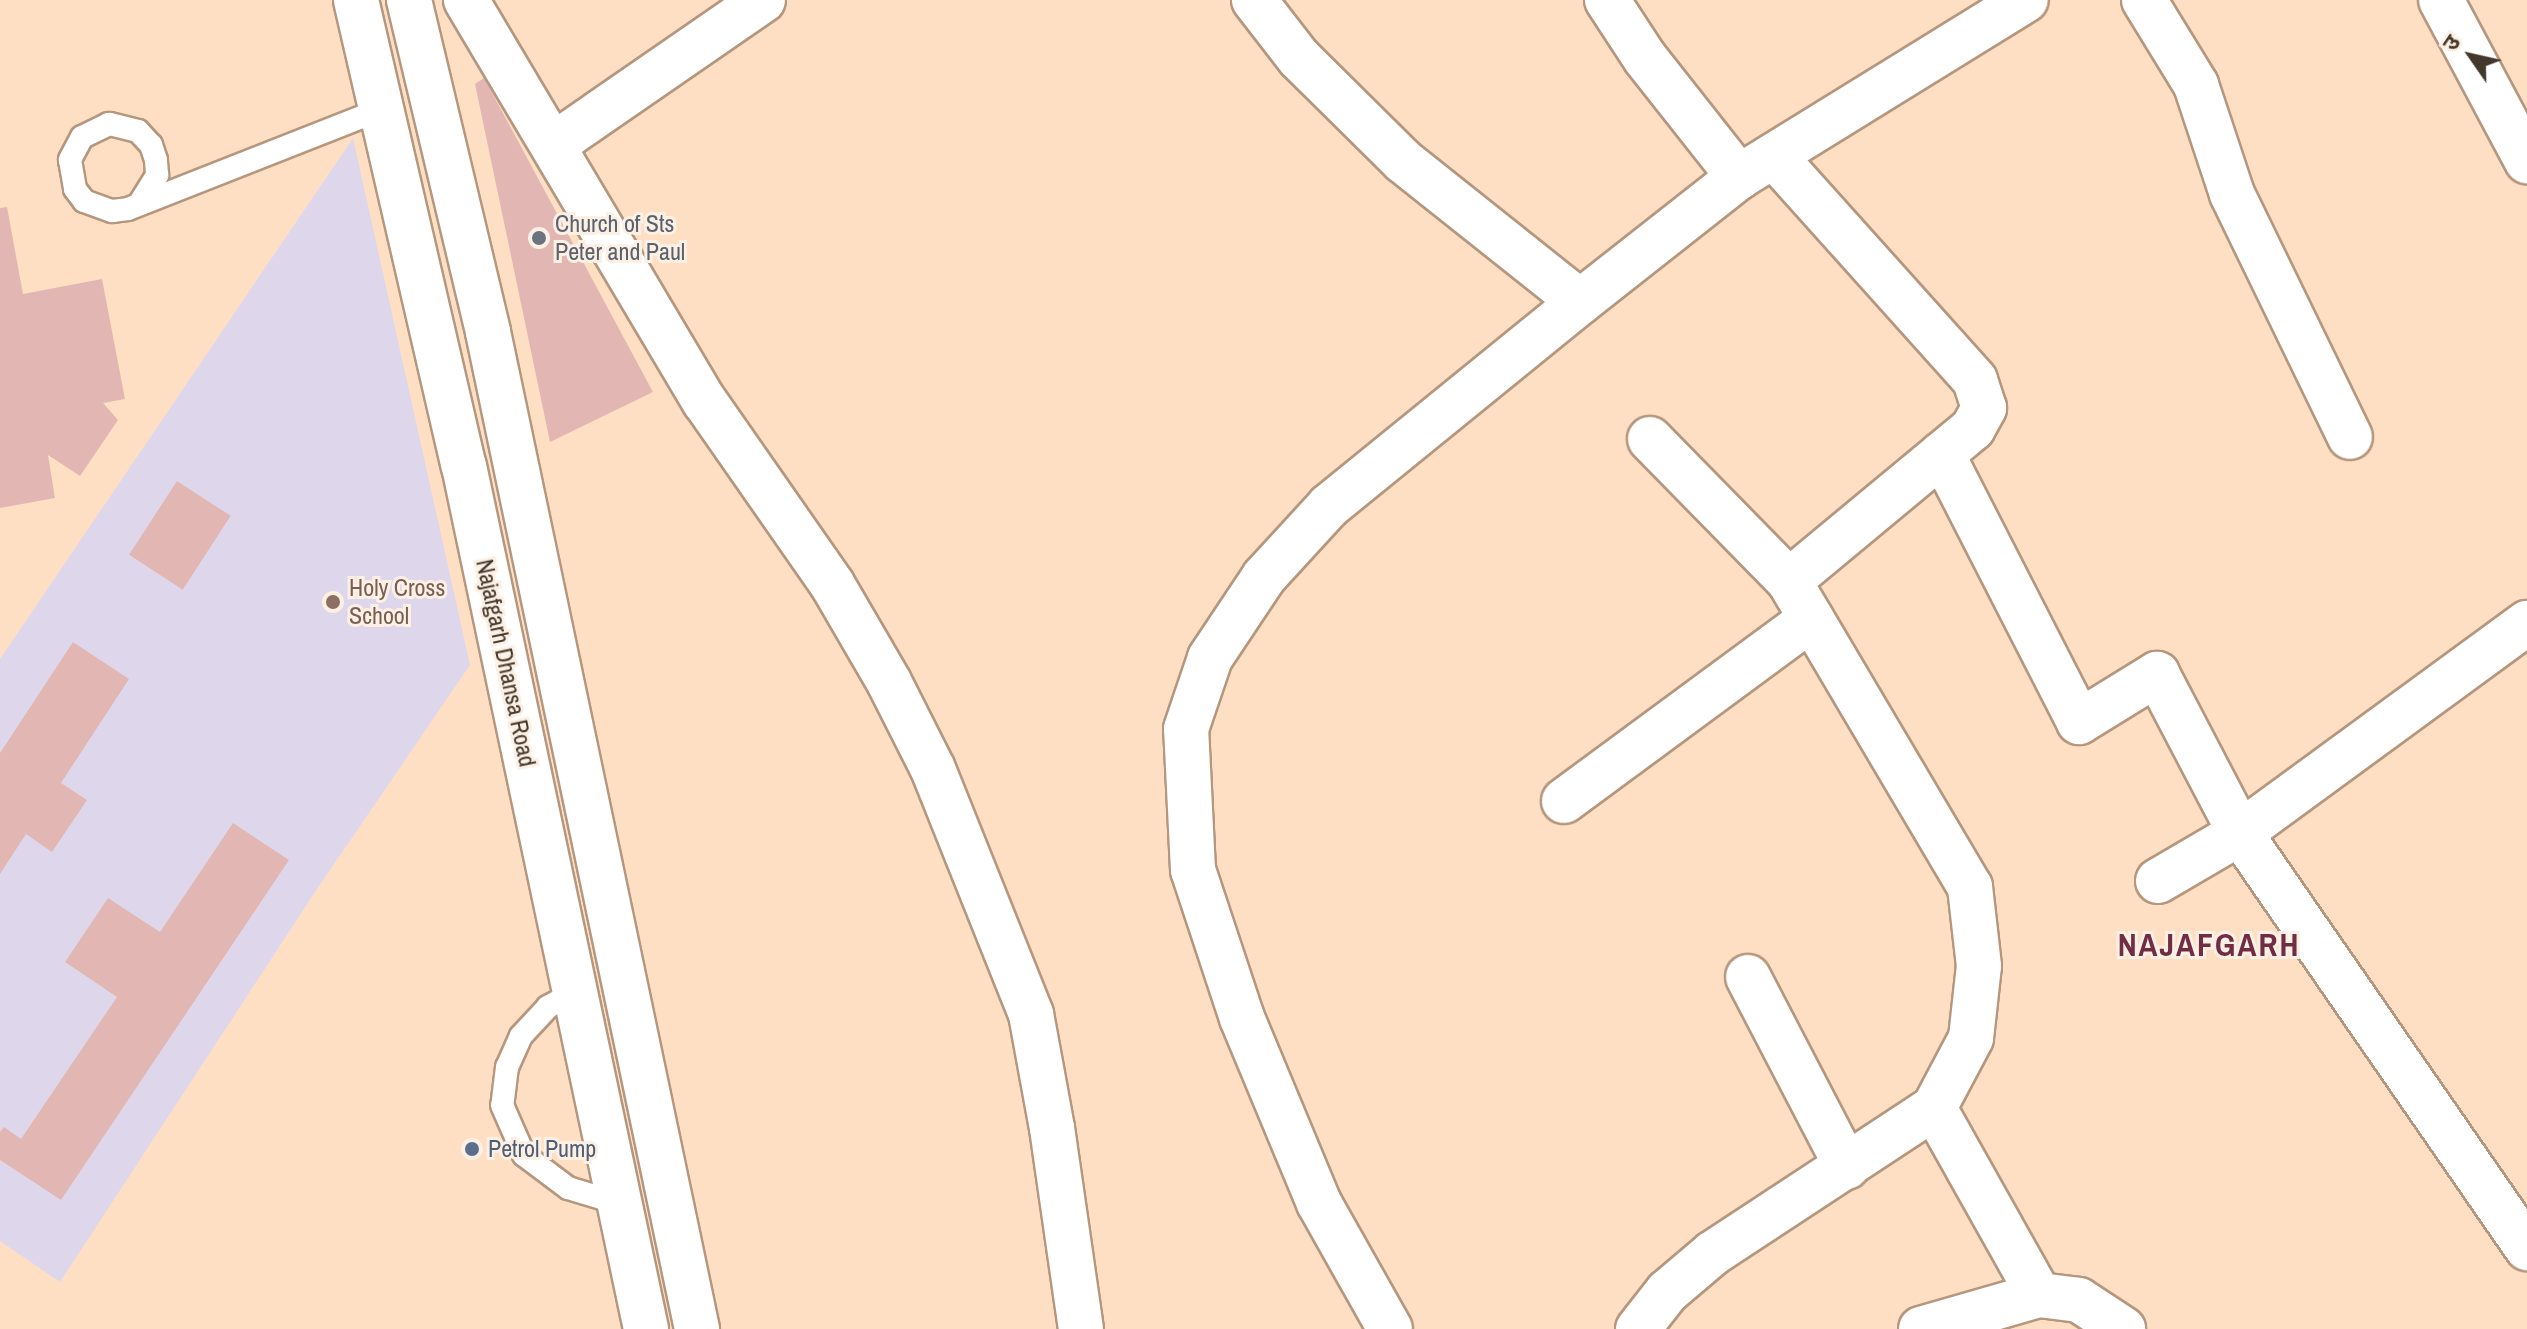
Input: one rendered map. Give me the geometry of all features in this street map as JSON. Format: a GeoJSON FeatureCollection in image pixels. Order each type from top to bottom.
{"type":"FeatureCollection","features":[{"type":"Feature","properties":{"kind":"street","name":"Najafgarh Dhansa Road"},"geometry":{"type":"LineString","coordinates":[[356,0],[384,108],[464,466],[646,1329]]}},
{"type":"Feature","properties":{"kind":"street"},"geometry":{"type":"LineString","coordinates":[[409,0],[488,332],[697,1329]]}},
{"type":"Feature","properties":{"kind":"street"},"geometry":{"type":"LineString","coordinates":[[466,0],[705,402],[832,584],[889,682],[933,769],[1031,1014],[1052,1128],[1081,1329]]}},
{"type":"Feature","properties":{"kind":"street"},"geometry":{"type":"LineString","coordinates":[[553,145],[763,0]]}},
{"type":"Feature","properties":{"kind":"street"},"geometry":{"type":"LineString","coordinates":[[1254,0],[1299,58],[1403,161],[1580,302]]}},
{"type":"Feature","properties":{"kind":"street"},"geometry":{"type":"LineString","coordinates":[[1390,1329],[1319,1203],[1242,1018],[1193,870],[1186,729],[1210,658],[1264,577],[1329,506],[1580,302],[1757,166],[2026,0]]}},
{"type":"Feature","properties":{"kind":"street"},"geometry":{"type":"LineString","coordinates":[[2144,0],[2196,85],[2232,194],[2350,437]]}},
{"type":"Feature","properties":{"kind":"street"},"geometry":{"type":"LineString","coordinates":[[2441,0],[2527,161]]}},
{"type":"Feature","properties":{"kind":"street"},"geometry":{"type":"LineString","coordinates":[[1623,6],[1645,58],[1975,380],[1984,408],[1973,428],[1789,581]]}},
{"type":"Feature","properties":{"kind":"street"},"geometry":{"type":"LineString","coordinates":[[1638,1329],[1667,1292],[1713,1253],[1934,1108],[1971,1038],[1979,966],[1970,887],[1789,581],[1650,439]]}},
{"type":"Feature","properties":{"kind":"street"},"geometry":{"type":"LineString","coordinates":[[1942,454],[2079,722],[2157,674],[2240,833],[2527,1248]]}},
{"type":"Feature","properties":{"kind":"street"},"geometry":{"type":"LineString","coordinates":[[1564,801],[1811,619]]}},
{"type":"Feature","properties":{"kind":"street"},"geometry":{"type":"LineString","coordinates":[[2158,881],[2240,833],[2527,623]]}},
{"type":"Feature","properties":{"kind":"street"},"geometry":{"type":"LineString","coordinates":[[1748,977],[1847,1167]]}},
{"type":"Feature","properties":{"kind":"street"},"geometry":{"type":"LineString","coordinates":[[1934,1108],[2039,1295]]}},
{"type":"Feature","properties":{"kind":"street"},"geometry":{"type":"LineString","coordinates":[[1929,1328],[2039,1295],[2079,1300],[2123,1329]]}},
{"type":"Feature","properties":{"kind":"lane"},"geometry":{"type":"LineString","coordinates":[[141,201],[384,108]]}},
{"type":"Feature","properties":{"kind":"lane"},"geometry":{"type":"LineString","coordinates":[[574,993],[548,1007],[521,1036],[507,1067],[502,1105],[524,1155],[568,1188],[618,1203]]}},
{"type":"Feature","properties":{"kind":"shaded area"},"geometry":{"type":"Polygon","coordinates":[[[353,138],[470,665],[317,889],[60,1282],[0,1241],[0,659],[353,138]]]}},
{"type":"Feature","properties":{"kind":"building","name":"Church of Sts Peter and Paul"},"geometry":{"type":"Polygon","coordinates":[[[484,78],[653,392],[550,442],[475,84],[484,78]]]}},
{"type":"Feature","properties":{"kind":"building"},"geometry":{"type":"Polygon","coordinates":[[[7,207],[23,294],[102,279],[125,399],[103,403],[118,420],[80,476],[48,455],[55,498],[0,508],[0,208],[7,207]]]}},
{"type":"Feature","properties":{"kind":"building"},"geometry":{"type":"Polygon","coordinates":[[[177,481],[231,516],[183,590],[129,555],[177,481]]]}},
{"type":"Feature","properties":{"kind":"building"},"geometry":{"type":"Polygon","coordinates":[[[73,642],[129,679],[61,783],[87,800],[52,852],[26,834],[0,874],[0,753],[73,642]]]}},
{"type":"Feature","properties":{"kind":"building"},"geometry":{"type":"Polygon","coordinates":[[[233,823],[289,860],[61,1200],[0,1160],[0,1132],[4,1127],[21,1139],[117,997],[65,962],[108,898],[160,932],[233,823]]]}},
{"type":"Feature","properties":{"kind":"place","name":"Church of Sts Peter and Paul"},"geometry":{"type":"Point","coordinates":[539,238]}},
{"type":"Feature","properties":{"kind":"place","name":"Holy Cross School"},"geometry":{"type":"Point","coordinates":[333,602]}},
{"type":"Feature","properties":{"kind":"place","name":"Petrol Pump"},"geometry":{"type":"Point","coordinates":[472,1149]}},
{"type":"Feature","properties":{"kind":"district","name":"NAJAFGARH"},"geometry":{"type":"Point","coordinates":[2209,945]}}]}
